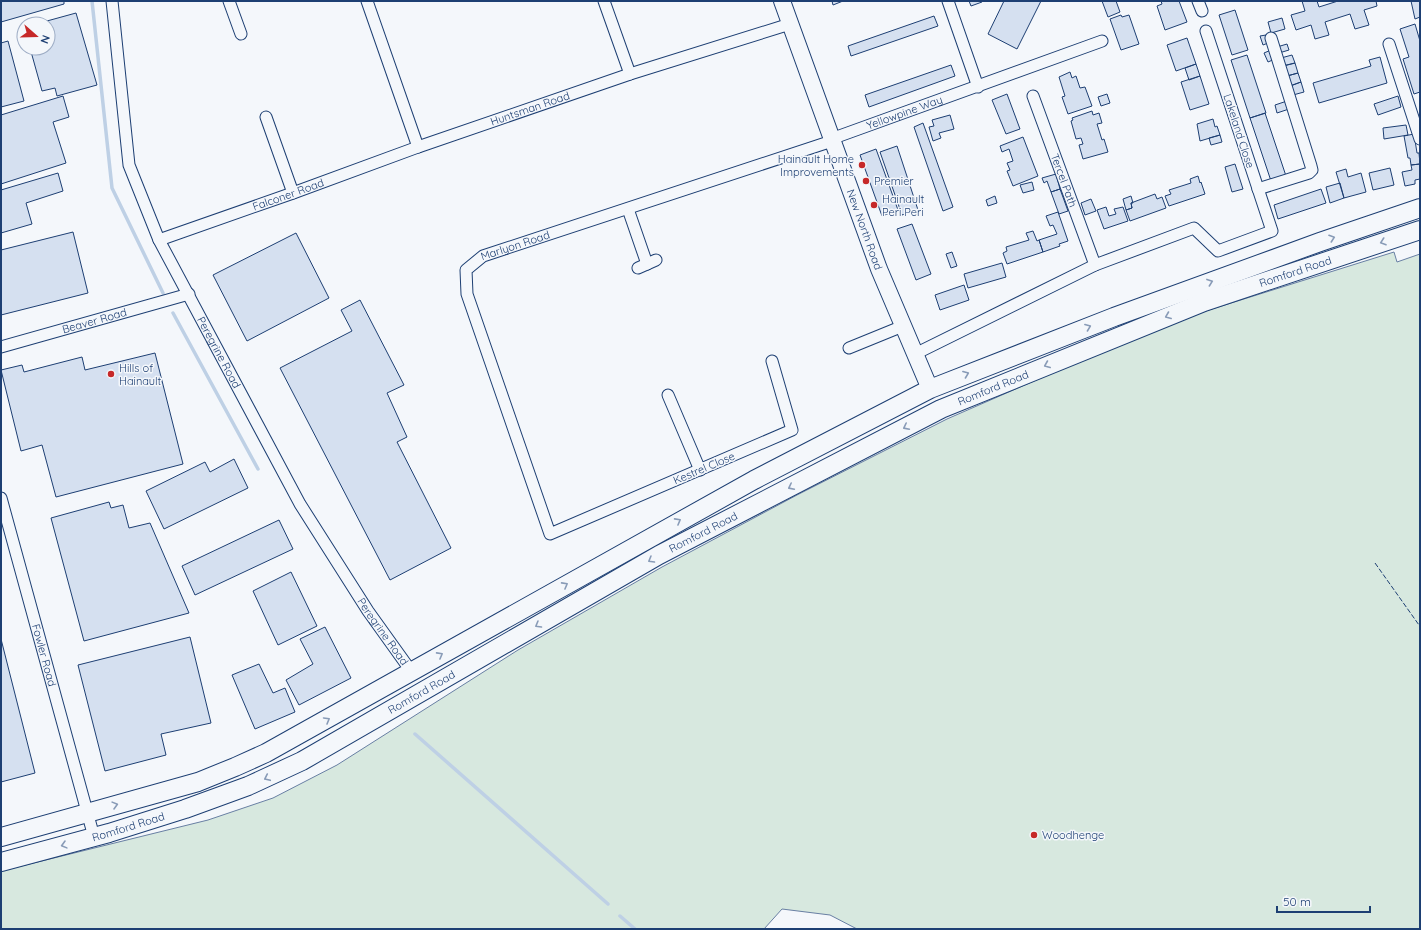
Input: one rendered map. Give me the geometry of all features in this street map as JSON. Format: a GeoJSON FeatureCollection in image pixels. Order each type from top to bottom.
{"type":"FeatureCollection","features":[{"type":"Feature","properties":{"kind":"main road","name":"Romford Road"},"geometry":{"type":"LineString","coordinates":[[1,837],[198,782],[235,767],[293,739],[411,671],[754,480],[930,388],[1114,317],[1320,242],[1420,208]]}},
{"type":"Feature","properties":{"kind":"main road","name":"Romford Road"},"geometry":{"type":"LineString","coordinates":[[1,862],[94,837],[214,799],[248,786],[302,761],[659,555],[941,409],[1204,302],[1420,230]]}},
{"type":"Feature","properties":{"kind":"main road"},"geometry":{"type":"LineString","coordinates":[[930,388],[941,409]]}},
{"type":"Feature","properties":{"kind":"street","name":"Peregrine Road"},"geometry":{"type":"LineString","coordinates":[[112,1],[129,165],[159,240],[300,504],[368,611],[411,671]]}},
{"type":"Feature","properties":{"kind":"street"},"geometry":{"type":"LineString","coordinates":[[229,1],[241,34]]}},
{"type":"Feature","properties":{"kind":"street"},"geometry":{"type":"LineString","coordinates":[[367,1],[418,147]]}},
{"type":"Feature","properties":{"kind":"street"},"geometry":{"type":"LineString","coordinates":[[604,1],[630,74]]}},
{"type":"Feature","properties":{"kind":"street","name":"New North Road"},"geometry":{"type":"LineString","coordinates":[[782,1],[879,269],[930,388]]}},
{"type":"Feature","properties":{"kind":"street"},"geometry":{"type":"LineString","coordinates":[[948,1],[978,87]]}},
{"type":"Feature","properties":{"kind":"street","name":"Huntsman Road"},"geometry":{"type":"LineString","coordinates":[[418,147],[630,74],[790,24]]}},
{"type":"Feature","properties":{"kind":"street","name":"Lakeland Close"},"geometry":{"type":"LineString","coordinates":[[1095,265],[1194,228],[1218,251],[1272,231],[1206,31]]}},
{"type":"Feature","properties":{"kind":"street"},"geometry":{"type":"LineString","coordinates":[[1258,189],[1308,173],[1312,170],[1271,38]]}},
{"type":"Feature","properties":{"kind":"street","name":"Yellowpine Way"},"geometry":{"type":"LineString","coordinates":[[832,140],[1102,41]]}},
{"type":"Feature","properties":{"kind":"street"},"geometry":{"type":"LineString","coordinates":[[1389,44],[1420,139]]}},
{"type":"Feature","properties":{"kind":"street","name":"Tercel Path"},"geometry":{"type":"LineString","coordinates":[[1033,96],[1095,265]]}},
{"type":"Feature","properties":{"kind":"street"},"geometry":{"type":"LineString","coordinates":[[266,117],[293,193]]}},
{"type":"Feature","properties":{"kind":"street","name":"Marlyon Road"},"geometry":{"type":"LineString","coordinates":[[550,534],[467,294],[466,270],[483,256],[832,140]]}},
{"type":"Feature","properties":{"kind":"street","name":"Falconer Road"},"geometry":{"type":"LineString","coordinates":[[159,240],[418,147]]}},
{"type":"Feature","properties":{"kind":"street"},"geometry":{"type":"LineString","coordinates":[[628,209],[647,264]]}},
{"type":"Feature","properties":{"kind":"street"},"geometry":{"type":"LineString","coordinates":[[915,354],[1095,265]]}},
{"type":"Feature","properties":{"kind":"street","name":"Beaver Road"},"geometry":{"type":"LineString","coordinates":[[1,347],[188,294]]}},
{"type":"Feature","properties":{"kind":"street"},"geometry":{"type":"LineString","coordinates":[[849,348],[903,326]]}},
{"type":"Feature","properties":{"kind":"street","name":"Kestrel Close"},"geometry":{"type":"LineString","coordinates":[[550,534],[792,430],[772,361]]}},
{"type":"Feature","properties":{"kind":"street"},"geometry":{"type":"LineString","coordinates":[[668,395],[700,470]]}},
{"type":"Feature","properties":{"kind":"street","name":"Fowler Road"},"geometry":{"type":"LineString","coordinates":[[1,498],[94,837]]}},
{"type":"Feature","properties":{"kind":"shaded area"},"geometry":{"type":"Polygon","coordinates":[[[1394,252],[1397,262],[1420,254],[1420,929],[857,929],[830,915],[782,909],[764,929],[1,929],[1,871],[208,820],[273,798],[337,765],[518,650],[662,567],[797,495],[947,419],[1098,353],[1196,314],[1394,252]]]}},
{"type":"Feature","properties":{"kind":"building"},"geometry":{"type":"Polygon","coordinates":[[[1,1],[64,1],[64,4],[22,16],[16,16],[16,18],[1,22],[1,1]]]}},
{"type":"Feature","properties":{"kind":"building"},"geometry":{"type":"Polygon","coordinates":[[[832,1],[843,1],[833,5],[832,1]]]}},
{"type":"Feature","properties":{"kind":"building"},"geometry":{"type":"Polygon","coordinates":[[[969,1],[982,1],[982,2],[971,6],[969,1]]]}},
{"type":"Feature","properties":{"kind":"building"},"geometry":{"type":"Polygon","coordinates":[[[1004,1],[1041,1],[1017,49],[988,34],[1004,1]]]}},
{"type":"Feature","properties":{"kind":"building"},"geometry":{"type":"Polygon","coordinates":[[[1102,1],[1116,1],[1120,12],[1108,17],[1102,1]]]}},
{"type":"Feature","properties":{"kind":"building"},"geometry":{"type":"Polygon","coordinates":[[[1161,1],[1179,1],[1187,22],[1165,30],[1157,6],[1162,4],[1161,1]]]}},
{"type":"Feature","properties":{"kind":"building"},"geometry":{"type":"Polygon","coordinates":[[[1302,1],[1317,1],[1319,7],[1338,1],[1376,1],[1377,6],[1364,10],[1369,25],[1355,29],[1350,14],[1325,22],[1329,35],[1315,39],[1311,25],[1296,30],[1291,15],[1305,11],[1302,1]]]}},
{"type":"Feature","properties":{"kind":"building"},"geometry":{"type":"Polygon","coordinates":[[[1411,1],[1420,1],[1420,17],[1415,19],[1411,1]]]}},
{"type":"Feature","properties":{"kind":"building"},"geometry":{"type":"Polygon","coordinates":[[[1235,10],[1248,50],[1232,55],[1219,15],[1235,10]]]}},
{"type":"Feature","properties":{"kind":"building"},"geometry":{"type":"Polygon","coordinates":[[[76,13],[97,85],[57,96],[55,88],[42,91],[32,56],[56,56],[56,18],[76,13]]]}},
{"type":"Feature","properties":{"kind":"building"},"geometry":{"type":"Polygon","coordinates":[[[1121,15],[1122,17],[1129,15],[1139,44],[1121,50],[1110,19],[1121,15]]]}},
{"type":"Feature","properties":{"kind":"building"},"geometry":{"type":"Polygon","coordinates":[[[934,16],[938,26],[851,56],[848,46],[934,16]]]}},
{"type":"Feature","properties":{"kind":"building"},"geometry":{"type":"Polygon","coordinates":[[[1282,18],[1285,29],[1271,33],[1268,22],[1282,18]]]}},
{"type":"Feature","properties":{"kind":"building"},"geometry":{"type":"Polygon","coordinates":[[[1415,24],[1420,41],[1420,92],[1414,94],[1403,59],[1409,57],[1400,29],[1415,24]]]}},
{"type":"Feature","properties":{"kind":"building"},"geometry":{"type":"Polygon","coordinates":[[[1266,35],[1268,43],[1263,45],[1260,36],[1266,35]]]}},
{"type":"Feature","properties":{"kind":"building"},"geometry":{"type":"Polygon","coordinates":[[[1187,38],[1196,64],[1176,71],[1167,45],[1187,38]]]}},
{"type":"Feature","properties":{"kind":"building"},"geometry":{"type":"Polygon","coordinates":[[[8,41],[24,101],[1,107],[1,43],[8,41]]]}},
{"type":"Feature","properties":{"kind":"building"},"geometry":{"type":"Polygon","coordinates":[[[1287,44],[1289,50],[1279,53],[1277,47],[1287,44]]]}},
{"type":"Feature","properties":{"kind":"building"},"geometry":{"type":"Polygon","coordinates":[[[1271,50],[1275,59],[1268,62],[1264,53],[1271,50]]]}},
{"type":"Feature","properties":{"kind":"building"},"geometry":{"type":"Polygon","coordinates":[[[1247,55],[1266,113],[1250,118],[1231,60],[1247,55]]]}},
{"type":"Feature","properties":{"kind":"building"},"geometry":{"type":"Polygon","coordinates":[[[1292,55],[1295,63],[1283,66],[1281,58],[1292,55]]]}},
{"type":"Feature","properties":{"kind":"building"},"geometry":{"type":"Polygon","coordinates":[[[1380,57],[1387,83],[1319,103],[1313,83],[1371,66],[1369,60],[1380,57]]]}},
{"type":"Feature","properties":{"kind":"building"},"geometry":{"type":"Polygon","coordinates":[[[1295,63],[1298,73],[1287,76],[1283,66],[1295,63]]]}},
{"type":"Feature","properties":{"kind":"building"},"geometry":{"type":"Polygon","coordinates":[[[1196,64],[1200,76],[1189,80],[1185,68],[1196,64]]]}},
{"type":"Feature","properties":{"kind":"building"},"geometry":{"type":"Polygon","coordinates":[[[951,65],[955,76],[869,107],[865,95],[951,65]]]}},
{"type":"Feature","properties":{"kind":"building"},"geometry":{"type":"Polygon","coordinates":[[[1070,72],[1072,78],[1076,76],[1080,88],[1085,87],[1092,106],[1068,114],[1062,97],[1065,96],[1059,77],[1070,72]]]}},
{"type":"Feature","properties":{"kind":"building"},"geometry":{"type":"Polygon","coordinates":[[[1298,73],[1301,82],[1290,86],[1287,76],[1298,73]]]}},
{"type":"Feature","properties":{"kind":"building"},"geometry":{"type":"Polygon","coordinates":[[[1200,76],[1209,104],[1190,110],[1181,82],[1200,76]]]}},
{"type":"Feature","properties":{"kind":"building"},"geometry":{"type":"Polygon","coordinates":[[[1301,82],[1304,92],[1293,95],[1290,86],[1301,82]]]}},
{"type":"Feature","properties":{"kind":"building"},"geometry":{"type":"Polygon","coordinates":[[[1007,94],[1020,129],[1006,134],[992,100],[1007,94]]]}},
{"type":"Feature","properties":{"kind":"building"},"geometry":{"type":"Polygon","coordinates":[[[1107,94],[1110,103],[1101,106],[1098,97],[1107,94]]]}},
{"type":"Feature","properties":{"kind":"building"},"geometry":{"type":"Polygon","coordinates":[[[63,96],[69,117],[53,122],[66,163],[1,184],[1,115],[63,96]]]}},
{"type":"Feature","properties":{"kind":"building"},"geometry":{"type":"Polygon","coordinates":[[[1398,96],[1401,107],[1378,115],[1374,104],[1398,96]]]}},
{"type":"Feature","properties":{"kind":"building"},"geometry":{"type":"Polygon","coordinates":[[[1287,101],[1289,109],[1277,113],[1275,105],[1287,101]]]}},
{"type":"Feature","properties":{"kind":"building"},"geometry":{"type":"Polygon","coordinates":[[[1092,111],[1093,115],[1099,113],[1102,123],[1097,124],[1108,152],[1083,159],[1079,145],[1083,144],[1081,138],[1076,139],[1071,121],[1073,120],[1072,118],[1092,111]]]}},
{"type":"Feature","properties":{"kind":"building"},"geometry":{"type":"Polygon","coordinates":[[[1265,113],[1286,176],[1271,181],[1250,118],[1265,113]]]}},
{"type":"Feature","properties":{"kind":"building"},"geometry":{"type":"Polygon","coordinates":[[[950,115],[954,129],[939,133],[941,138],[933,141],[929,127],[934,126],[932,120],[950,115]]]}},
{"type":"Feature","properties":{"kind":"building"},"geometry":{"type":"Polygon","coordinates":[[[1213,119],[1215,127],[1217,126],[1220,135],[1200,141],[1197,124],[1213,119]]]}},
{"type":"Feature","properties":{"kind":"building"},"geometry":{"type":"Polygon","coordinates":[[[923,123],[953,207],[943,211],[914,127],[923,123]]]}},
{"type":"Feature","properties":{"kind":"building"},"geometry":{"type":"Polygon","coordinates":[[[1406,125],[1408,135],[1384,139],[1383,128],[1406,125]]]}},
{"type":"Feature","properties":{"kind":"building"},"geometry":{"type":"Polygon","coordinates":[[[1414,134],[1420,164],[1411,165],[1410,158],[1408,158],[1404,136],[1414,134]]]}},
{"type":"Feature","properties":{"kind":"building"},"geometry":{"type":"Polygon","coordinates":[[[1220,135],[1222,142],[1211,145],[1209,138],[1220,135]]]}},
{"type":"Feature","properties":{"kind":"building"},"geometry":{"type":"Polygon","coordinates":[[[1023,137],[1038,176],[1013,186],[1007,171],[1010,170],[1007,163],[1013,161],[1009,149],[1002,152],[1000,146],[1023,137]]]}},
{"type":"Feature","properties":{"kind":"building"},"geometry":{"type":"Polygon","coordinates":[[[897,146],[918,210],[902,215],[880,152],[897,146]]]}},
{"type":"Feature","properties":{"kind":"building"},"geometry":{"type":"Polygon","coordinates":[[[876,149],[898,210],[882,216],[860,155],[876,149]]]}},
{"type":"Feature","properties":{"kind":"building"},"geometry":{"type":"Polygon","coordinates":[[[1235,164],[1243,189],[1232,192],[1225,167],[1235,164]]]}},
{"type":"Feature","properties":{"kind":"building"},"geometry":{"type":"Polygon","coordinates":[[[1420,164],[1420,179],[1415,180],[1415,184],[1405,186],[1402,172],[1412,170],[1411,165],[1420,164]]]}},
{"type":"Feature","properties":{"kind":"building"},"geometry":{"type":"Polygon","coordinates":[[[1390,168],[1394,185],[1373,190],[1369,173],[1390,168]]]}},
{"type":"Feature","properties":{"kind":"building"},"geometry":{"type":"Polygon","coordinates":[[[1346,169],[1348,177],[1361,173],[1366,192],[1344,198],[1336,172],[1346,169]]]}},
{"type":"Feature","properties":{"kind":"building"},"geometry":{"type":"Polygon","coordinates":[[[58,173],[63,191],[26,203],[32,224],[1,233],[1,190],[58,173]]]}},
{"type":"Feature","properties":{"kind":"building"},"geometry":{"type":"Polygon","coordinates":[[[1056,174],[1060,189],[1051,192],[1047,181],[1044,183],[1042,178],[1056,174]]]}},
{"type":"Feature","properties":{"kind":"building"},"geometry":{"type":"Polygon","coordinates":[[[1198,176],[1205,194],[1169,206],[1165,196],[1171,194],[1169,190],[1191,183],[1190,179],[1198,176]]]}},
{"type":"Feature","properties":{"kind":"building"},"geometry":{"type":"Polygon","coordinates":[[[1032,182],[1034,190],[1023,193],[1020,185],[1032,182]]]}},
{"type":"Feature","properties":{"kind":"building"},"geometry":{"type":"Polygon","coordinates":[[[1340,183],[1344,198],[1330,203],[1326,187],[1340,183]]]}},
{"type":"Feature","properties":{"kind":"building"},"geometry":{"type":"Polygon","coordinates":[[[1060,189],[1068,211],[1059,214],[1051,192],[1060,189]]]}},
{"type":"Feature","properties":{"kind":"building"},"geometry":{"type":"Polygon","coordinates":[[[1321,189],[1326,203],[1278,219],[1274,205],[1321,189]]]}},
{"type":"Feature","properties":{"kind":"building"},"geometry":{"type":"Polygon","coordinates":[[[1155,194],[1157,199],[1162,197],[1166,208],[1130,221],[1126,210],[1132,208],[1131,203],[1155,194]]]}},
{"type":"Feature","properties":{"kind":"building"},"geometry":{"type":"Polygon","coordinates":[[[995,196],[997,203],[988,206],[986,200],[995,196]]]}},
{"type":"Feature","properties":{"kind":"building"},"geometry":{"type":"Polygon","coordinates":[[[1131,196],[1133,203],[1131,203],[1132,208],[1126,210],[1123,199],[1131,196]]]}},
{"type":"Feature","properties":{"kind":"building"},"geometry":{"type":"Polygon","coordinates":[[[1091,199],[1096,211],[1085,215],[1081,203],[1091,199]]]}},
{"type":"Feature","properties":{"kind":"building"},"geometry":{"type":"Polygon","coordinates":[[[1106,207],[1109,216],[1116,214],[1114,209],[1123,207],[1128,221],[1104,229],[1097,210],[1106,207]]]}},
{"type":"Feature","properties":{"kind":"building"},"geometry":{"type":"Polygon","coordinates":[[[1058,212],[1068,241],[1059,244],[1060,246],[1043,252],[1039,240],[1057,234],[1053,225],[1050,226],[1046,216],[1058,212]]]}},
{"type":"Feature","properties":{"kind":"building"},"geometry":{"type":"Polygon","coordinates":[[[912,224],[931,274],[916,280],[897,229],[912,224]]]}},
{"type":"Feature","properties":{"kind":"building"},"geometry":{"type":"Polygon","coordinates":[[[1033,231],[1037,241],[1039,240],[1043,252],[1007,264],[1003,253],[1007,251],[1006,247],[1029,240],[1026,233],[1033,231]]]}},
{"type":"Feature","properties":{"kind":"building"},"geometry":{"type":"Polygon","coordinates":[[[73,232],[88,293],[1,315],[1,250],[73,232]]]}},
{"type":"Feature","properties":{"kind":"building"},"geometry":{"type":"Polygon","coordinates":[[[296,233],[329,298],[247,341],[213,275],[296,233]]]}},
{"type":"Feature","properties":{"kind":"building"},"geometry":{"type":"Polygon","coordinates":[[[952,252],[957,266],[951,268],[946,254],[952,252]]]}},
{"type":"Feature","properties":{"kind":"building"},"geometry":{"type":"Polygon","coordinates":[[[1002,263],[1006,277],[968,288],[964,274],[1002,263]]]}},
{"type":"Feature","properties":{"kind":"building"},"geometry":{"type":"Polygon","coordinates":[[[964,285],[969,300],[940,310],[935,295],[964,285]]]}},
{"type":"Feature","properties":{"kind":"building"},"geometry":{"type":"Polygon","coordinates":[[[360,300],[404,385],[387,393],[407,437],[397,442],[451,548],[390,580],[280,368],[352,331],[341,310],[360,300]]]}},
{"type":"Feature","properties":{"kind":"building"},"geometry":{"type":"Polygon","coordinates":[[[155,353],[183,464],[56,497],[42,445],[21,451],[1,370],[22,365],[24,372],[82,357],[85,370],[155,353]]]}},
{"type":"Feature","properties":{"kind":"building"},"geometry":{"type":"Polygon","coordinates":[[[234,459],[248,488],[164,529],[146,491],[205,462],[210,472],[234,459]]]}},
{"type":"Feature","properties":{"kind":"building"},"geometry":{"type":"Polygon","coordinates":[[[109,502],[111,508],[123,505],[129,528],[150,523],[189,613],[84,641],[51,518],[109,502]]]}},
{"type":"Feature","properties":{"kind":"building"},"geometry":{"type":"Polygon","coordinates":[[[279,520],[293,549],[195,595],[182,566],[279,520]]]}},
{"type":"Feature","properties":{"kind":"building"},"geometry":{"type":"Polygon","coordinates":[[[291,572],[317,626],[278,645],[253,591],[291,572]]]}},
{"type":"Feature","properties":{"kind":"building"},"geometry":{"type":"Polygon","coordinates":[[[325,627],[351,678],[299,705],[286,680],[313,664],[300,639],[325,627]]]}},
{"type":"Feature","properties":{"kind":"building"},"geometry":{"type":"Polygon","coordinates":[[[190,637],[211,723],[161,734],[166,755],[105,771],[78,665],[190,637]]]}},
{"type":"Feature","properties":{"kind":"building"},"geometry":{"type":"Polygon","coordinates":[[[1,639],[35,773],[1,782],[1,639]]]}},
{"type":"Feature","properties":{"kind":"building"},"geometry":{"type":"Polygon","coordinates":[[[259,664],[273,693],[285,688],[295,712],[255,729],[232,675],[259,664]]]}},
{"type":"Feature","properties":{"kind":"waterway"},"geometry":{"type":"LineString","coordinates":[[92,1],[112,188],[163,293]]}},
{"type":"Feature","properties":{"kind":"waterway"},"geometry":{"type":"LineString","coordinates":[[173,313],[258,469]]}},
{"type":"Feature","properties":{"kind":"waterway"},"geometry":{"type":"LineString","coordinates":[[415,734],[608,904]]}},
{"type":"Feature","properties":{"kind":"waterway"},"geometry":{"type":"LineString","coordinates":[[620,916],[635,929]]}},
{"type":"Feature","properties":{"kind":"fence"},"geometry":{"type":"LineString","coordinates":[[1375,563],[1419,625]]}},
{"type":"Feature","properties":{"kind":"place","name":"Hainault Home Improvements"},"geometry":{"type":"Point","coordinates":[862,165]}},
{"type":"Feature","properties":{"kind":"place","name":"Premier"},"geometry":{"type":"Point","coordinates":[866,181]}},
{"type":"Feature","properties":{"kind":"place","name":"Hainault Peri Peri"},"geometry":{"type":"Point","coordinates":[874,205]}},
{"type":"Feature","properties":{"kind":"place","name":"Hills of Hainault"},"geometry":{"type":"Point","coordinates":[111,374]}},
{"type":"Feature","properties":{"kind":"place","name":"Woodhenge"},"geometry":{"type":"Point","coordinates":[1034,835]}}]}
